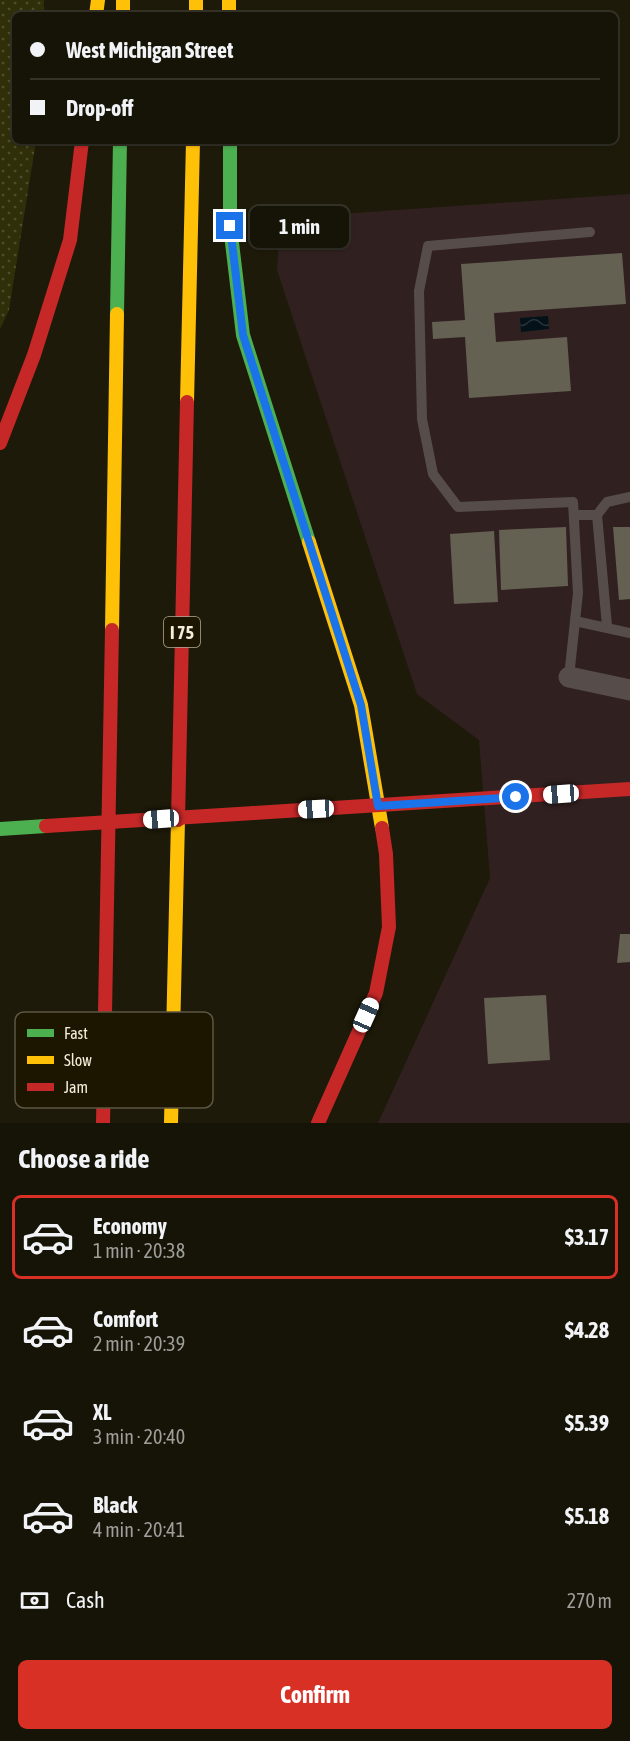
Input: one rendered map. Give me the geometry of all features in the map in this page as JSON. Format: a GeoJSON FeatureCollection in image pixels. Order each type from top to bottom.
{"type":"FeatureCollection","features":[{"type":"Feature","properties":{"kind":"main road"},"geometry":{"type":"LineString","coordinates":[[0,443],[34,355],[70,240],[81,144]]}},
{"type":"Feature","properties":{"kind":"main road"},"geometry":{"type":"LineString","coordinates":[[105,1012],[120,144]]}},
{"type":"Feature","properties":{"kind":"main road","name":"I 75"},"geometry":{"type":"LineString","coordinates":[[173,1012],[193,144]]}},
{"type":"Feature","properties":{"kind":"main road"},"geometry":{"type":"LineString","coordinates":[[230,144],[230,226],[243,335],[361,705],[386,854],[389,927],[376,993],[318,1123]]}},
{"type":"Feature","properties":{"kind":"main road"},"geometry":{"type":"LineString","coordinates":[[0,829],[630,789]]}},
{"type":"Feature","properties":{"kind":"main road"},"geometry":{"type":"LineString","coordinates":[[103,1108],[103,1123]]}},
{"type":"Feature","properties":{"kind":"main road","name":"I 75"},"geometry":{"type":"LineString","coordinates":[[171,1108],[171,1123]]}},
{"type":"Feature","properties":{"kind":"street"},"geometry":{"type":"LineString","coordinates":[[569,677],[630,690]]}},
{"type":"Feature","properties":{"kind":"lane"},"geometry":{"type":"LineString","coordinates":[[569,677],[578,593],[573,502],[458,507],[434,474],[422,419],[419,291],[428,246],[590,232]]}},
{"type":"Feature","properties":{"kind":"lane"},"geometry":{"type":"LineString","coordinates":[[607,626],[597,515],[607,502],[630,497]]}},
{"type":"Feature","properties":{"kind":"lane"},"geometry":{"type":"LineString","coordinates":[[574,515],[597,515]]}},
{"type":"Feature","properties":{"kind":"lane"},"geometry":{"type":"LineString","coordinates":[[575,621],[607,626],[630,633]]}},
{"type":"Feature","properties":{"kind":"shaded area"},"geometry":{"type":"Polygon","coordinates":[[[0,0],[44,0],[44,12],[12,12],[12,144],[36,144],[9,310],[0,329],[0,0]]]}},
{"type":"Feature","properties":{"kind":"shaded area"},"geometry":{"type":"Polygon","coordinates":[[[630,194],[630,1123],[378,1123],[490,878],[479,740],[417,694],[277,270],[281,218],[630,194]]]}},
{"type":"Feature","properties":{"kind":"water"},"geometry":{"type":"Polygon","coordinates":[[[548,316],[549,329],[521,332],[520,318],[548,316]]]}},
{"type":"Feature","properties":{"kind":"building"},"geometry":{"type":"Polygon","coordinates":[[[622,253],[626,304],[494,313],[496,342],[567,337],[571,391],[469,398],[465,337],[433,339],[432,322],[465,320],[461,264],[622,253]]]}},
{"type":"Feature","properties":{"kind":"building"},"geometry":{"type":"Polygon","coordinates":[[[566,527],[568,586],[501,590],[499,530],[566,527]]]}},
{"type":"Feature","properties":{"kind":"building"},"geometry":{"type":"Polygon","coordinates":[[[613,527],[630,527],[630,599],[619,600],[613,527]]]}},
{"type":"Feature","properties":{"kind":"building"},"geometry":{"type":"Polygon","coordinates":[[[494,531],[498,602],[454,604],[450,534],[494,531]]]}},
{"type":"Feature","properties":{"kind":"building"},"geometry":{"type":"Polygon","coordinates":[[[620,934],[630,934],[630,962],[617,963],[620,934]]]}},
{"type":"Feature","properties":{"kind":"building"},"geometry":{"type":"Polygon","coordinates":[[[546,995],[550,1060],[488,1064],[484,998],[546,995]]]}},
{"type":"Feature","properties":{"kind":"traffic: fast"},"geometry":{"type":"LineString","coordinates":[[117,314],[120,144]]}},
{"type":"Feature","properties":{"kind":"traffic: fast"},"geometry":{"type":"LineString","coordinates":[[230,144],[230,226],[243,335],[309,542]]}},
{"type":"Feature","properties":{"kind":"traffic: fast"},"geometry":{"type":"LineString","coordinates":[[0,829],[46,826]]}},
{"type":"Feature","properties":{"kind":"traffic: slow"},"geometry":{"type":"LineString","coordinates":[[96,12],[98,0]]}},
{"type":"Feature","properties":{"kind":"traffic: slow"},"geometry":{"type":"LineString","coordinates":[[123,0],[123,12]]}},
{"type":"Feature","properties":{"kind":"traffic: slow"},"geometry":{"type":"LineString","coordinates":[[196,0],[196,12]]}},
{"type":"Feature","properties":{"kind":"traffic: slow"},"geometry":{"type":"LineString","coordinates":[[229,0],[229,12]]}},
{"type":"Feature","properties":{"kind":"traffic: slow"},"geometry":{"type":"LineString","coordinates":[[187,402],[193,144]]}},
{"type":"Feature","properties":{"kind":"traffic: slow"},"geometry":{"type":"LineString","coordinates":[[112,630],[117,314]]}},
{"type":"Feature","properties":{"kind":"traffic: slow"},"geometry":{"type":"LineString","coordinates":[[309,542],[361,705],[382,828]]}},
{"type":"Feature","properties":{"kind":"traffic: slow"},"geometry":{"type":"LineString","coordinates":[[174,1012],[178,820]]}},
{"type":"Feature","properties":{"kind":"traffic: slow"},"geometry":{"type":"LineString","coordinates":[[171,1108],[171,1123]]}},
{"type":"Feature","properties":{"kind":"traffic: jam"},"geometry":{"type":"LineString","coordinates":[[0,443],[34,355],[70,240],[82,144]]}},
{"type":"Feature","properties":{"kind":"traffic: jam"},"geometry":{"type":"LineString","coordinates":[[178,820],[187,402]]}},
{"type":"Feature","properties":{"kind":"traffic: jam"},"geometry":{"type":"LineString","coordinates":[[105,1012],[112,630]]}},
{"type":"Feature","properties":{"kind":"traffic: jam"},"geometry":{"type":"LineString","coordinates":[[254,813],[630,789]]}},
{"type":"Feature","properties":{"kind":"traffic: jam"},"geometry":{"type":"LineString","coordinates":[[46,826],[254,813]]}},
{"type":"Feature","properties":{"kind":"traffic: jam"},"geometry":{"type":"LineString","coordinates":[[318,1123],[376,993],[389,927],[386,854],[382,828]]}},
{"type":"Feature","properties":{"kind":"traffic: jam"},"geometry":{"type":"LineString","coordinates":[[103,1108],[103,1123]]}},
{"type":"Feature","properties":{"kind":"route"},"geometry":{"type":"LineString","coordinates":[[230,226],[243,335],[361,705],[378,806],[516,797]]}}]}
